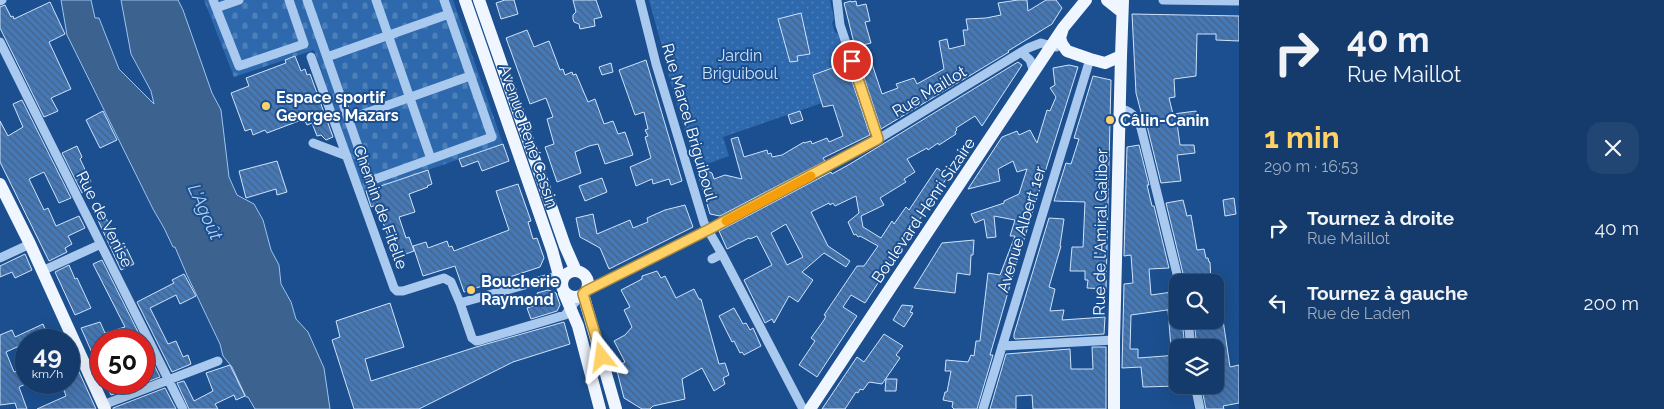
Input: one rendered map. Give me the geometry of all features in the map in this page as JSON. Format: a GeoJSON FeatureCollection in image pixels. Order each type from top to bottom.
{"type":"FeatureCollection","features":[{"type":"Feature","properties":{"kind":"main road","name":"Avenue René Cassin"},"geometry":{"type":"LineString","coordinates":[[464,0],[566,279]]}},
{"type":"Feature","properties":{"kind":"main road","name":"Avenue René Cassin"},"geometry":{"type":"LineString","coordinates":[[479,0],[564,246],[566,279]]}},
{"type":"Feature","properties":{"kind":"main road","name":"Boulevard Henri Sizaire"},"geometry":{"type":"LineString","coordinates":[[810,409],[1063,28],[1086,0]]}},
{"type":"Feature","properties":{"kind":"main road"},"geometry":{"type":"LineString","coordinates":[[1107,0],[1122,6]]}},
{"type":"Feature","properties":{"kind":"main road","name":"Rue de l'Amiral Galiber"},"geometry":{"type":"LineString","coordinates":[[1114,409],[1122,6]]}},
{"type":"Feature","properties":{"kind":"main road"},"geometry":{"type":"LineString","coordinates":[[1063,28],[1060,38],[1067,51],[1106,62],[1121,56]]}},
{"type":"Feature","properties":{"kind":"main road"},"geometry":{"type":"LineString","coordinates":[[0,184],[30,244],[104,407]]}},
{"type":"Feature","properties":{"kind":"main road"},"geometry":{"type":"LineString","coordinates":[[580,272],[586,278],[588,287],[583,293],[572,297],[566,279],[580,272]]}},
{"type":"Feature","properties":{"kind":"main road"},"geometry":{"type":"LineString","coordinates":[[566,279],[568,311],[576,321],[600,409]]}},
{"type":"Feature","properties":{"kind":"main road"},"geometry":{"type":"LineString","coordinates":[[583,293],[617,407]]}},
{"type":"Feature","properties":{"kind":"street"},"geometry":{"type":"LineString","coordinates":[[239,0],[214,4],[239,66],[304,44],[289,0]]}},
{"type":"Feature","properties":{"kind":"street"},"geometry":{"type":"LineString","coordinates":[[307,0],[370,181],[492,137],[444,0]]}},
{"type":"Feature","properties":{"kind":"street"},"geometry":{"type":"LineString","coordinates":[[376,0],[431,159]]}},
{"type":"Feature","properties":{"kind":"street","name":"Rue Marcel Briguiboul"},"geometry":{"type":"LineString","coordinates":[[640,0],[656,64],[702,215],[708,230],[803,409]]}},
{"type":"Feature","properties":{"kind":"street"},"geometry":{"type":"LineString","coordinates":[[837,0],[840,25],[878,139]]}},
{"type":"Feature","properties":{"kind":"street"},"geometry":{"type":"LineString","coordinates":[[1163,0],[1239,1]]}},
{"type":"Feature","properties":{"kind":"street"},"geometry":{"type":"LineString","coordinates":[[327,57],[449,14]]}},
{"type":"Feature","properties":{"kind":"street","name":"Rue de Venise"},"geometry":{"type":"LineString","coordinates":[[0,42],[183,409]]}},
{"type":"Feature","properties":{"kind":"street","name":"Rue Maillot"},"geometry":{"type":"LineString","coordinates":[[583,293],[708,230],[878,139],[1021,52],[1041,43],[1052,45]]}},
{"type":"Feature","properties":{"kind":"street"},"geometry":{"type":"LineString","coordinates":[[1052,45],[1067,51]]}},
{"type":"Feature","properties":{"kind":"street"},"geometry":{"type":"LineString","coordinates":[[1021,52],[1030,60],[1034,72]]}},
{"type":"Feature","properties":{"kind":"street","name":"Chemin de Fitelle"},"geometry":{"type":"LineString","coordinates":[[311,57],[394,288],[397,291],[403,292],[441,278],[448,279],[453,285],[460,303]]}},
{"type":"Feature","properties":{"kind":"street","name":"Avenue Albert 1er"},"geometry":{"type":"LineString","coordinates":[[983,409],[1090,59]]}},
{"type":"Feature","properties":{"kind":"street"},"geometry":{"type":"LineString","coordinates":[[349,119],[470,76]]}},
{"type":"Feature","properties":{"kind":"street"},"geometry":{"type":"LineString","coordinates":[[1120,109],[1125,109],[1133,115],[1141,128],[1177,274]]}},
{"type":"Feature","properties":{"kind":"street"},"geometry":{"type":"LineString","coordinates":[[313,143],[347,156]]}},
{"type":"Feature","properties":{"kind":"street"},"geometry":{"type":"LineString","coordinates":[[0,258],[30,244]]}},
{"type":"Feature","properties":{"kind":"street"},"geometry":{"type":"LineString","coordinates":[[42,271],[101,244]]}},
{"type":"Feature","properties":{"kind":"street"},"geometry":{"type":"LineString","coordinates":[[712,259],[722,254]]}},
{"type":"Feature","properties":{"kind":"street"},"geometry":{"type":"LineString","coordinates":[[566,279],[460,303],[472,338],[476,341],[568,311],[583,293]]}},
{"type":"Feature","properties":{"kind":"street"},"geometry":{"type":"LineString","coordinates":[[1002,346],[1114,340]]}},
{"type":"Feature","properties":{"kind":"street"},"geometry":{"type":"LineString","coordinates":[[104,407],[218,361]]}},
{"type":"Feature","properties":{"kind":"street"},"geometry":{"type":"LineString","coordinates":[[1197,394],[1200,409]]}},
{"type":"Feature","properties":{"kind":"green space"},"geometry":{"type":"Polygon","coordinates":[[[204,0],[453,0],[503,144],[364,192],[314,50],[234,77],[204,0]]]}},
{"type":"Feature","properties":{"kind":"green space","name":"Jardin Briguiboul"},"geometry":{"type":"Polygon","coordinates":[[[649,0],[830,0],[834,19],[832,23],[835,32],[838,34],[847,63],[813,75],[822,103],[723,137],[729,156],[696,168],[668,74],[674,69],[675,65],[670,50],[662,47],[649,0]]]}},
{"type":"Feature","properties":{"kind":"water","name":"L'Agoût"},"geometry":{"type":"Polygon","coordinates":[[[61,0],[91,0],[95,18],[99,18],[119,69],[154,104],[151,91],[131,54],[121,0],[178,0],[212,93],[221,110],[229,177],[237,195],[254,204],[263,220],[271,250],[279,265],[281,284],[291,302],[296,319],[308,332],[324,368],[330,409],[255,409],[248,397],[246,397],[232,367],[223,356],[220,344],[175,247],[173,247],[153,209],[67,35],[61,0]]]}},
{"type":"Feature","properties":{"kind":"building"},"geometry":{"type":"Polygon","coordinates":[[[514,0],[518,14],[501,19],[496,3],[514,0]]]}},
{"type":"Feature","properties":{"kind":"building"},"geometry":{"type":"Polygon","coordinates":[[[573,0],[596,0],[602,17],[594,19],[595,26],[580,29],[579,24],[574,22],[573,15],[576,12],[573,0]]]}},
{"type":"Feature","properties":{"kind":"building"},"geometry":{"type":"Polygon","coordinates":[[[1027,0],[1028,11],[1046,0],[1056,0],[1062,8],[1052,24],[881,129],[858,59],[865,57],[867,62],[871,61],[882,94],[898,88],[896,84],[914,78],[917,84],[944,69],[939,41],[947,39],[949,49],[965,45],[963,30],[968,30],[966,19],[1001,15],[998,3],[1027,0]]]}},
{"type":"Feature","properties":{"kind":"building"},"geometry":{"type":"Polygon","coordinates":[[[856,1],[857,6],[866,4],[870,21],[865,22],[871,43],[855,47],[844,3],[856,1]]]}},
{"type":"Feature","properties":{"kind":"building"},"geometry":{"type":"Polygon","coordinates":[[[50,2],[65,34],[49,42],[71,89],[51,98],[58,111],[44,117],[0,28],[0,7],[5,5],[14,19],[50,2]]]}},
{"type":"Feature","properties":{"kind":"building"},"geometry":{"type":"Polygon","coordinates":[[[801,13],[810,54],[797,56],[798,61],[790,62],[778,19],[801,13]]]}},
{"type":"Feature","properties":{"kind":"building"},"geometry":{"type":"Polygon","coordinates":[[[1132,14],[1239,16],[1239,41],[1216,40],[1216,34],[1197,34],[1196,76],[1174,79],[1175,97],[1169,98],[1173,114],[1196,111],[1197,119],[1177,123],[1180,145],[1194,145],[1195,153],[1177,155],[1181,181],[1161,183],[1147,126],[1142,116],[1136,93],[1132,14]]]}},
{"type":"Feature","properties":{"kind":"building"},"geometry":{"type":"Polygon","coordinates":[[[527,30],[534,47],[549,41],[560,70],[563,69],[565,75],[572,72],[573,75],[576,74],[588,102],[595,99],[604,124],[613,121],[618,134],[625,132],[633,155],[605,164],[598,144],[589,146],[575,152],[581,173],[557,182],[545,147],[554,144],[547,119],[553,117],[546,98],[530,104],[506,38],[527,30]]]}},
{"type":"Feature","properties":{"kind":"building","name":"Espace sportif Georges Mazars"},"geometry":{"type":"Polygon","coordinates":[[[295,56],[301,71],[305,69],[307,75],[310,74],[333,137],[326,140],[321,135],[317,136],[312,123],[307,125],[304,119],[267,133],[265,130],[253,135],[251,129],[245,131],[231,93],[249,86],[246,78],[286,63],[285,60],[295,56]]]}},
{"type":"Feature","properties":{"kind":"building"},"geometry":{"type":"Polygon","coordinates":[[[646,60],[682,181],[671,185],[669,179],[653,184],[652,179],[636,186],[630,167],[651,158],[645,137],[648,136],[645,130],[648,129],[644,112],[635,115],[619,70],[646,60]]]}},
{"type":"Feature","properties":{"kind":"building"},"geometry":{"type":"Polygon","coordinates":[[[1018,62],[1022,65],[982,126],[975,116],[956,128],[956,134],[939,145],[938,143],[928,150],[927,148],[907,159],[915,172],[904,179],[906,182],[880,198],[884,205],[861,216],[863,227],[881,238],[892,221],[894,224],[906,207],[909,210],[937,168],[948,176],[865,303],[851,295],[843,307],[857,316],[817,377],[799,365],[815,341],[811,338],[857,266],[864,266],[878,246],[860,236],[858,237],[856,234],[854,235],[848,222],[859,213],[856,196],[835,206],[833,203],[830,205],[829,203],[811,212],[828,246],[850,261],[846,267],[824,253],[802,272],[813,280],[798,302],[789,296],[774,323],[772,319],[765,323],[744,280],[772,265],[757,236],[727,249],[719,231],[831,172],[832,174],[1018,62]],[[786,224],[771,233],[787,265],[803,257],[786,224]]]}},
{"type":"Feature","properties":{"kind":"building"},"geometry":{"type":"Polygon","coordinates":[[[611,63],[613,72],[602,75],[599,67],[611,63]]]}},
{"type":"Feature","properties":{"kind":"building"},"geometry":{"type":"Polygon","coordinates":[[[846,63],[870,135],[823,158],[825,161],[720,216],[710,214],[699,176],[701,173],[707,171],[712,173],[714,179],[725,175],[742,179],[731,139],[738,137],[744,157],[767,150],[768,154],[771,153],[772,157],[782,155],[804,142],[811,141],[812,144],[827,138],[829,142],[843,136],[833,105],[823,107],[813,75],[846,63]]]}},
{"type":"Feature","properties":{"kind":"building"},"geometry":{"type":"Polygon","coordinates":[[[1069,65],[1078,67],[1015,268],[977,409],[954,409],[952,407],[953,402],[943,400],[945,392],[947,392],[951,371],[945,371],[946,360],[968,362],[971,355],[974,356],[976,341],[980,341],[988,273],[1000,275],[1015,236],[1010,236],[1015,220],[994,216],[996,237],[987,238],[984,219],[975,223],[971,214],[1004,203],[1004,201],[1019,194],[1027,169],[1017,172],[1013,161],[998,169],[1000,181],[968,189],[1002,137],[1017,131],[1019,135],[1030,130],[1037,143],[1047,110],[1050,111],[1056,97],[1050,88],[1055,85],[1053,68],[1069,65]]]}},
{"type":"Feature","properties":{"kind":"building"},"geometry":{"type":"Polygon","coordinates":[[[1093,76],[1111,80],[1106,289],[1087,288],[1088,280],[1085,280],[1085,271],[1070,271],[1072,247],[1083,247],[1085,202],[1054,201],[1066,163],[1071,164],[1079,139],[1074,138],[1093,76]]]}},
{"type":"Feature","properties":{"kind":"building"},"geometry":{"type":"Polygon","coordinates":[[[22,100],[71,198],[59,203],[44,172],[29,179],[44,210],[48,208],[56,226],[79,216],[85,228],[68,236],[72,244],[65,248],[67,252],[49,261],[0,162],[0,121],[8,136],[23,127],[13,104],[22,100]]]}},
{"type":"Feature","properties":{"kind":"building"},"geometry":{"type":"Polygon","coordinates":[[[103,111],[117,140],[100,148],[86,120],[103,111]]]}},
{"type":"Feature","properties":{"kind":"building"},"geometry":{"type":"Polygon","coordinates":[[[800,111],[803,120],[791,124],[788,115],[800,111]]]}},
{"type":"Feature","properties":{"kind":"building"},"geometry":{"type":"Polygon","coordinates":[[[503,144],[509,161],[482,171],[478,161],[462,167],[459,159],[503,144]]]}},
{"type":"Feature","properties":{"kind":"building"},"geometry":{"type":"Polygon","coordinates":[[[1139,145],[1152,206],[1154,206],[1169,268],[1149,269],[1151,295],[1169,292],[1169,310],[1131,315],[1130,349],[1138,349],[1138,358],[1169,356],[1169,386],[1143,387],[1141,367],[1122,368],[1124,284],[1133,283],[1131,255],[1124,256],[1127,147],[1139,145]]]}},
{"type":"Feature","properties":{"kind":"building"},"geometry":{"type":"Polygon","coordinates":[[[77,146],[82,157],[80,159],[91,182],[85,185],[88,190],[82,193],[62,153],[77,146]]]}},
{"type":"Feature","properties":{"kind":"building"},"geometry":{"type":"Polygon","coordinates":[[[277,161],[287,192],[277,195],[276,189],[246,198],[239,171],[277,161]]]}},
{"type":"Feature","properties":{"kind":"building"},"geometry":{"type":"Polygon","coordinates":[[[428,170],[432,184],[409,194],[415,212],[399,217],[406,238],[409,237],[414,251],[395,258],[376,205],[371,207],[366,191],[428,170]]]}},
{"type":"Feature","properties":{"kind":"building"},"geometry":{"type":"Polygon","coordinates":[[[602,178],[607,192],[585,201],[579,186],[602,178]]]}},
{"type":"Feature","properties":{"kind":"building"},"geometry":{"type":"Polygon","coordinates":[[[518,184],[531,221],[528,222],[533,239],[537,238],[544,258],[540,267],[464,292],[455,266],[423,276],[413,246],[426,242],[428,248],[447,241],[449,247],[452,246],[454,251],[509,230],[496,191],[518,184]]]}},
{"type":"Feature","properties":{"kind":"building"},"geometry":{"type":"Polygon","coordinates":[[[1234,198],[1236,214],[1225,216],[1223,200],[1234,198]]]}},
{"type":"Feature","properties":{"kind":"building"},"geometry":{"type":"Polygon","coordinates":[[[1183,200],[1187,216],[1191,215],[1197,250],[1204,249],[1206,258],[1210,262],[1211,274],[1183,274],[1166,203],[1183,200]]]}},
{"type":"Feature","properties":{"kind":"building"},"geometry":{"type":"Polygon","coordinates":[[[685,205],[693,227],[609,269],[600,248],[580,237],[576,218],[593,214],[597,234],[630,220],[633,228],[648,222],[647,218],[665,210],[685,205]]]}},
{"type":"Feature","properties":{"kind":"building"},"geometry":{"type":"Polygon","coordinates":[[[103,212],[119,245],[124,243],[134,264],[121,270],[96,216],[103,212]]]}},
{"type":"Feature","properties":{"kind":"building"},"geometry":{"type":"Polygon","coordinates":[[[1049,218],[1064,219],[1061,246],[1049,287],[1055,289],[1050,311],[1064,310],[1062,320],[1105,317],[1104,334],[1014,338],[1049,218]]]}},
{"type":"Feature","properties":{"kind":"building"},"geometry":{"type":"Polygon","coordinates":[[[974,240],[970,275],[957,273],[955,293],[914,288],[942,243],[974,240]]]}},
{"type":"Feature","properties":{"kind":"building"},"geometry":{"type":"Polygon","coordinates":[[[25,254],[32,270],[15,278],[12,272],[0,277],[0,266],[25,254]]]}},
{"type":"Feature","properties":{"kind":"building"},"geometry":{"type":"Polygon","coordinates":[[[102,260],[136,329],[118,329],[125,327],[93,264],[102,260]]]}},
{"type":"Feature","properties":{"kind":"building"},"geometry":{"type":"Polygon","coordinates":[[[69,265],[91,308],[75,315],[55,272],[69,265]]]}},
{"type":"Feature","properties":{"kind":"building"},"geometry":{"type":"Polygon","coordinates":[[[657,271],[661,278],[665,276],[676,298],[694,289],[699,299],[701,299],[719,364],[725,363],[729,375],[723,378],[725,384],[714,391],[702,368],[682,379],[685,399],[653,406],[650,409],[642,409],[624,398],[616,367],[625,362],[614,341],[625,335],[632,327],[624,310],[630,307],[621,290],[642,279],[642,276],[657,271]]]}},
{"type":"Feature","properties":{"kind":"building"},"geometry":{"type":"Polygon","coordinates":[[[184,274],[196,296],[180,304],[176,295],[150,308],[168,344],[176,341],[183,357],[188,355],[191,364],[172,372],[155,338],[155,329],[150,329],[137,302],[174,283],[172,280],[184,274]]]}},
{"type":"Feature","properties":{"kind":"building"},"geometry":{"type":"Polygon","coordinates":[[[548,290],[556,293],[560,305],[557,311],[531,319],[527,308],[536,305],[534,299],[539,297],[537,293],[548,290]]]}},
{"type":"Feature","properties":{"kind":"building"},"geometry":{"type":"Polygon","coordinates":[[[390,303],[404,347],[365,359],[371,381],[476,347],[564,322],[570,344],[513,362],[419,409],[354,409],[332,340],[340,337],[336,321],[390,303]]]}},
{"type":"Feature","properties":{"kind":"building"},"geometry":{"type":"Polygon","coordinates":[[[902,305],[913,306],[910,312],[913,313],[904,327],[893,320],[902,305]]]}},
{"type":"Feature","properties":{"kind":"building"},"geometry":{"type":"Polygon","coordinates":[[[734,308],[743,324],[746,323],[750,330],[753,328],[761,346],[744,355],[742,352],[740,353],[734,341],[732,342],[719,316],[734,308]]]}},
{"type":"Feature","properties":{"kind":"building"},"geometry":{"type":"Polygon","coordinates":[[[100,322],[103,329],[90,329],[90,348],[81,328],[100,322]]]}},
{"type":"Feature","properties":{"kind":"building"},"geometry":{"type":"Polygon","coordinates":[[[43,324],[45,329],[32,329],[43,324]]]}},
{"type":"Feature","properties":{"kind":"building"},"geometry":{"type":"Polygon","coordinates":[[[1224,327],[1230,367],[1239,365],[1239,403],[1223,406],[1224,409],[1206,409],[1203,394],[1224,394],[1224,339],[1196,339],[1195,329],[1224,329],[1224,327]]]}},
{"type":"Feature","properties":{"kind":"building"},"geometry":{"type":"Polygon","coordinates":[[[1170,329],[1183,329],[1184,339],[1170,339],[1170,329]]]}},
{"type":"Feature","properties":{"kind":"building"},"geometry":{"type":"Polygon","coordinates":[[[12,330],[15,337],[15,348],[6,352],[15,372],[15,394],[22,394],[27,409],[17,409],[15,403],[0,405],[0,335],[12,330]]]}},
{"type":"Feature","properties":{"kind":"building"},"geometry":{"type":"Polygon","coordinates":[[[884,334],[903,346],[896,355],[900,358],[882,384],[869,382],[863,390],[860,389],[858,393],[856,392],[845,409],[822,409],[857,357],[864,362],[884,334]]]}},
{"type":"Feature","properties":{"kind":"building"},"geometry":{"type":"Polygon","coordinates":[[[1092,347],[1106,347],[1106,409],[1033,409],[1032,395],[1016,396],[1016,409],[990,409],[1006,354],[1070,349],[1071,369],[1093,369],[1092,347]]]}},
{"type":"Feature","properties":{"kind":"building"},"geometry":{"type":"Polygon","coordinates":[[[230,365],[245,396],[236,400],[234,395],[215,404],[218,409],[189,409],[177,383],[184,381],[194,401],[213,391],[206,373],[230,365]]]}},
{"type":"Feature","properties":{"kind":"building"},"geometry":{"type":"Polygon","coordinates":[[[155,367],[160,377],[155,379],[155,367]]]}},
{"type":"Feature","properties":{"kind":"building"},"geometry":{"type":"Polygon","coordinates":[[[80,374],[96,409],[37,409],[66,396],[65,394],[80,394],[80,374]]]}},
{"type":"Feature","properties":{"kind":"building"},"geometry":{"type":"Polygon","coordinates":[[[886,379],[897,379],[896,391],[885,391],[886,379]]]}},
{"type":"Feature","properties":{"kind":"building"},"geometry":{"type":"Polygon","coordinates":[[[165,388],[176,409],[113,409],[149,394],[155,394],[155,392],[165,388]]]}},
{"type":"Feature","properties":{"kind":"slow traffic"},"geometry":{"type":"LineString","coordinates":[[726,221],[811,176]]}},
{"type":"Feature","properties":{"kind":"place","name":"Espace sportif Georges Mazars"},"geometry":{"type":"Point","coordinates":[266,106]}},
{"type":"Feature","properties":{"kind":"place","name":"Câlin-Canin"},"geometry":{"type":"Point","coordinates":[1110,120]}},
{"type":"Feature","properties":{"kind":"place","name":"Boucherie Raymond"},"geometry":{"type":"Point","coordinates":[471,290]}},
{"type":"Feature","properties":{"kind":"route"},"geometry":{"type":"LineString","coordinates":[[602,357],[583,294],[586,291],[778,194],[878,139],[852,61]]}}]}
